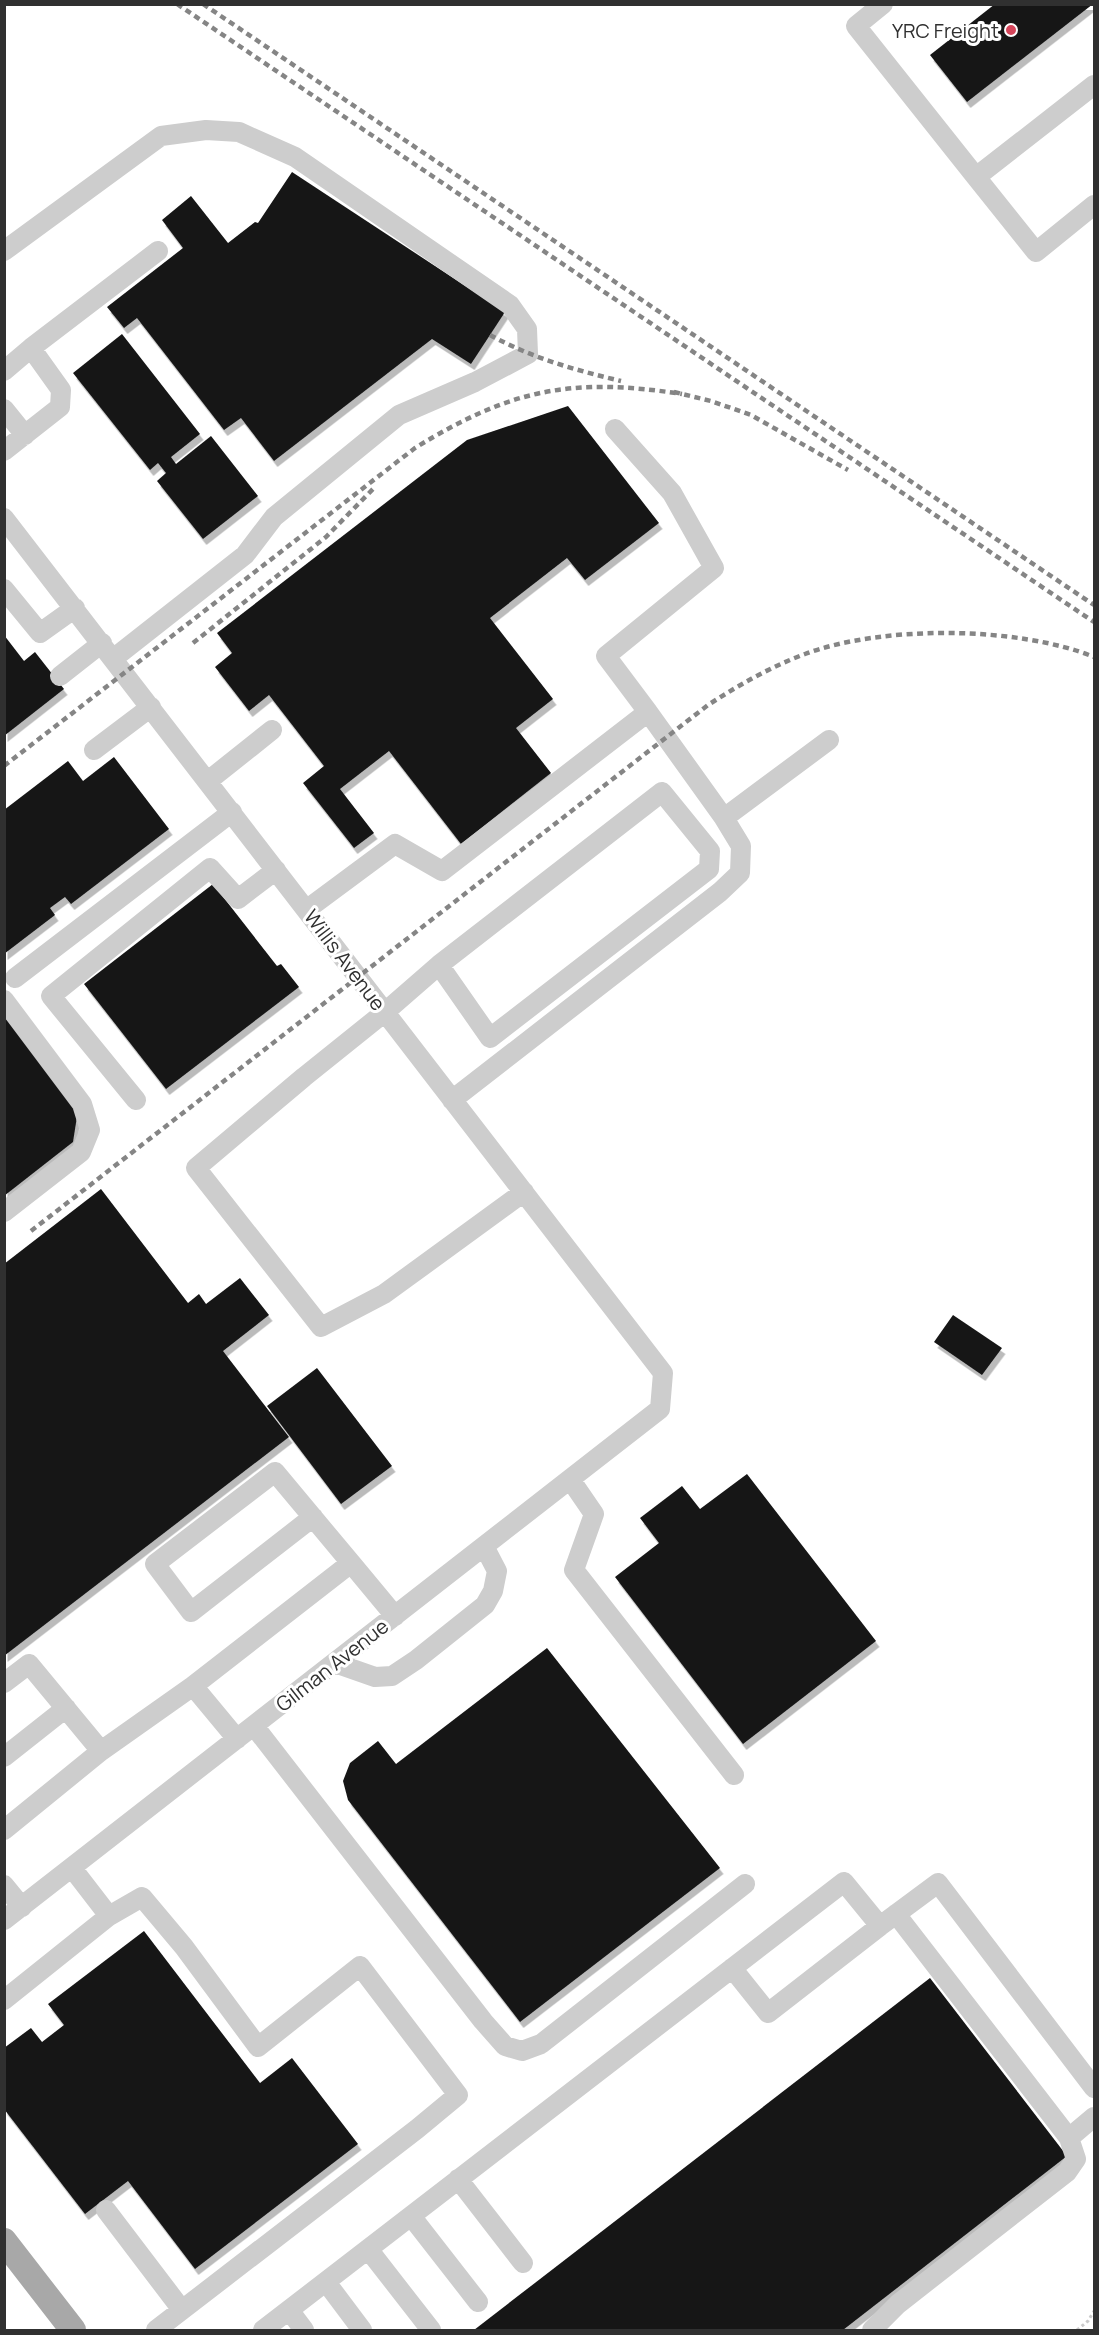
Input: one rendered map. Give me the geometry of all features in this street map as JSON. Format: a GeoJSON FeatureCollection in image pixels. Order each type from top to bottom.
{"type":"FeatureCollection","features":[{"type":"Feature","properties":{"kind":"main road"},"geometry":{"type":"LineString","coordinates":[[4,2241],[73,2331]]}},
{"type":"Feature","properties":{"kind":"street"},"geometry":{"type":"LineString","coordinates":[[883,4],[856,26],[1036,252],[1095,205]]}},
{"type":"Feature","properties":{"kind":"street"},"geometry":{"type":"LineString","coordinates":[[976,177],[1095,85]]}},
{"type":"Feature","properties":{"kind":"street"},"geometry":{"type":"LineString","coordinates":[[4,251],[161,136],[206,130],[239,132],[294,157],[510,305],[527,329],[528,354],[475,382],[399,415],[274,517],[245,555],[108,651],[60,676]]}},
{"type":"Feature","properties":{"kind":"street"},"geometry":{"type":"LineString","coordinates":[[4,371],[158,251]]}},
{"type":"Feature","properties":{"kind":"street"},"geometry":{"type":"LineString","coordinates":[[4,451],[60,406],[61,390],[31,348]]}},
{"type":"Feature","properties":{"kind":"street"},"geometry":{"type":"LineString","coordinates":[[4,410],[24,435]]}},
{"type":"Feature","properties":{"kind":"street"},"geometry":{"type":"LineString","coordinates":[[452,1100],[720,892],[740,873],[741,846],[724,818],[606,656],[714,568],[672,493],[615,429]]}},
{"type":"Feature","properties":{"kind":"street","name":"Willis Avenue"},"geometry":{"type":"LineString","coordinates":[[6,524],[75,608],[663,1373],[660,1409]]}},
{"type":"Feature","properties":{"kind":"street"},"geometry":{"type":"LineString","coordinates":[[4,589],[40,633],[75,608]]}},
{"type":"Feature","properties":{"kind":"street"},"geometry":{"type":"LineString","coordinates":[[94,750],[151,707]]}},
{"type":"Feature","properties":{"kind":"street"},"geometry":{"type":"LineString","coordinates":[[306,910],[395,844],[442,871],[648,712]]}},
{"type":"Feature","properties":{"kind":"street"},"geometry":{"type":"LineString","coordinates":[[208,781],[273,730]]}},
{"type":"Feature","properties":{"kind":"street"},"geometry":{"type":"LineString","coordinates":[[724,818],[829,740]]}},
{"type":"Feature","properties":{"kind":"street"},"geometry":{"type":"LineString","coordinates":[[439,965],[490,1038],[709,869],[710,852],[663,792],[439,965],[196,1168],[321,1327],[384,1294],[524,1192]]}},
{"type":"Feature","properties":{"kind":"street"},"geometry":{"type":"LineString","coordinates":[[15,978],[232,812]]}},
{"type":"Feature","properties":{"kind":"street"},"geometry":{"type":"LineString","coordinates":[[136,1100],[51,996],[210,868],[238,899],[276,870]]}},
{"type":"Feature","properties":{"kind":"street"},"geometry":{"type":"LineString","coordinates":[[4,1000],[82,1104],[90,1130],[81,1152],[4,1212]]}},
{"type":"Feature","properties":{"kind":"street","name":"Gilman Avenue"},"geometry":{"type":"LineString","coordinates":[[4,1920],[660,1409]]}},
{"type":"Feature","properties":{"kind":"street"},"geometry":{"type":"LineString","coordinates":[[313,1517],[191,1612],[154,1564],[275,1472],[313,1517],[395,1616]]}},
{"type":"Feature","properties":{"kind":"street"},"geometry":{"type":"LineString","coordinates":[[570,1479],[594,1514],[574,1570],[734,1775]]}},
{"type":"Feature","properties":{"kind":"street"},"geometry":{"type":"LineString","coordinates":[[335,1663],[375,1677],[392,1676],[424,1653],[485,1605],[493,1591],[497,1571],[484,1546]]}},
{"type":"Feature","properties":{"kind":"street"},"geometry":{"type":"LineString","coordinates":[[4,1830],[102,1751],[193,1686],[351,1563]]}},
{"type":"Feature","properties":{"kind":"street"},"geometry":{"type":"LineString","coordinates":[[4,1683],[29,1664],[102,1751]]}},
{"type":"Feature","properties":{"kind":"street"},"geometry":{"type":"LineString","coordinates":[[193,1686],[237,1739]]}},
{"type":"Feature","properties":{"kind":"street"},"geometry":{"type":"LineString","coordinates":[[4,1757],[66,1708]]}},
{"type":"Feature","properties":{"kind":"street"},"geometry":{"type":"LineString","coordinates":[[254,1726],[483,2021],[505,2046],[514,2049],[522,2051],[541,2044],[745,1884]]}},
{"type":"Feature","properties":{"kind":"street"},"geometry":{"type":"LineString","coordinates":[[72,1868],[109,1916]]}},
{"type":"Feature","properties":{"kind":"street"},"geometry":{"type":"LineString","coordinates":[[263,2331],[844,1882],[880,1926]]}},
{"type":"Feature","properties":{"kind":"street"},"geometry":{"type":"LineString","coordinates":[[732,1968],[768,2013],[938,1883],[1095,2088]]}},
{"type":"Feature","properties":{"kind":"street"},"geometry":{"type":"LineString","coordinates":[[4,1885],[22,1907]]}},
{"type":"Feature","properties":{"kind":"street"},"geometry":{"type":"LineString","coordinates":[[4,2001],[109,1916],[142,1897],[184,1947],[258,2047],[360,1966],[458,2095],[156,2331]]}},
{"type":"Feature","properties":{"kind":"street"},"geometry":{"type":"LineString","coordinates":[[872,2331],[897,2304],[1068,2172],[1076,2159],[1069,2138],[896,1914]]}},
{"type":"Feature","properties":{"kind":"street"},"geometry":{"type":"LineString","coordinates":[[1069,2138],[1095,2117]]}},
{"type":"Feature","properties":{"kind":"street"},"geometry":{"type":"LineString","coordinates":[[458,2179],[523,2263]]}},
{"type":"Feature","properties":{"kind":"street"},"geometry":{"type":"LineString","coordinates":[[106,2210],[182,2310]]}},
{"type":"Feature","properties":{"kind":"street"},"geometry":{"type":"LineString","coordinates":[[411,2216],[478,2302]]}},
{"type":"Feature","properties":{"kind":"street"},"geometry":{"type":"LineString","coordinates":[[368,2249],[431,2331]]}},
{"type":"Feature","properties":{"kind":"street"},"geometry":{"type":"LineString","coordinates":[[326,2282],[362,2331]]}},
{"type":"Feature","properties":{"kind":"street"},"geometry":{"type":"LineString","coordinates":[[289,2310],[304,2331]]}},
{"type":"Feature","properties":{"kind":"path"},"geometry":{"type":"LineString","coordinates":[[1077,2331],[1095,2311]]}},
{"type":"Feature","properties":{"kind":"building","name":"YRC Freight"},"geometry":{"type":"Polygon","coordinates":[[[995,4],[1093,4],[967,102],[930,55],[995,4]]]}},
{"type":"Feature","properties":{"kind":"building"},"geometry":{"type":"Polygon","coordinates":[[[292,172],[505,312],[471,364],[432,339],[274,461],[241,418],[224,430],[137,318],[124,328],[107,307],[183,248],[162,220],[191,196],[228,243],[255,222],[258,223],[292,172]]]}},
{"type":"Feature","properties":{"kind":"building"},"geometry":{"type":"Polygon","coordinates":[[[122,334],[200,434],[171,457],[176,464],[211,436],[258,496],[203,539],[157,481],[166,473],[158,463],[150,470],[73,373],[122,334]]]}},
{"type":"Feature","properties":{"kind":"building"},"geometry":{"type":"Polygon","coordinates":[[[568,406],[659,523],[585,580],[567,558],[490,618],[553,699],[516,728],[551,773],[461,844],[389,751],[340,789],[374,833],[354,848],[303,783],[324,766],[269,695],[249,711],[215,667],[232,653],[217,633],[467,440],[568,406]]]}},
{"type":"Feature","properties":{"kind":"building"},"geometry":{"type":"Polygon","coordinates":[[[4,635],[24,661],[35,652],[64,689],[4,736],[4,635]]]}},
{"type":"Feature","properties":{"kind":"building"},"geometry":{"type":"Polygon","coordinates":[[[114,757],[169,829],[71,904],[65,897],[50,908],[55,915],[4,954],[4,810],[68,761],[83,781],[114,757]]]}},
{"type":"Feature","properties":{"kind":"building"},"geometry":{"type":"Polygon","coordinates":[[[213,884],[277,966],[281,964],[299,987],[166,1089],[84,984],[213,884]]]}},
{"type":"Feature","properties":{"kind":"building"},"geometry":{"type":"Polygon","coordinates":[[[4,1016],[78,1110],[73,1142],[4,1196],[4,1016]]]}},
{"type":"Feature","properties":{"kind":"building"},"geometry":{"type":"Polygon","coordinates":[[[101,1189],[188,1303],[199,1294],[206,1304],[240,1278],[269,1315],[223,1351],[289,1437],[4,1656],[4,1264],[101,1189]]]}},
{"type":"Feature","properties":{"kind":"building"},"geometry":{"type":"Polygon","coordinates":[[[953,1315],[1002,1348],[982,1375],[934,1342],[953,1315]]]}},
{"type":"Feature","properties":{"kind":"building"},"geometry":{"type":"Polygon","coordinates":[[[317,1368],[392,1466],[341,1504],[267,1406],[317,1368]]]}},
{"type":"Feature","properties":{"kind":"building"},"geometry":{"type":"Polygon","coordinates":[[[747,1474],[876,1641],[743,1744],[615,1577],[659,1543],[640,1518],[682,1486],[700,1509],[747,1474]]]}},
{"type":"Feature","properties":{"kind":"building"},"geometry":{"type":"Polygon","coordinates":[[[547,1648],[720,1868],[520,2022],[348,1800],[343,1781],[350,1763],[378,1741],[396,1764],[547,1648]]]}},
{"type":"Feature","properties":{"kind":"building"},"geometry":{"type":"Polygon","coordinates":[[[144,1931],[260,2083],[292,2058],[358,2144],[195,2269],[128,2181],[85,2214],[4,2109],[4,2048],[31,2028],[42,2042],[64,2025],[48,2004],[144,1931]]]}},
{"type":"Feature","properties":{"kind":"building"},"geometry":{"type":"Polygon","coordinates":[[[930,1978],[1067,2156],[843,2330],[474,2330],[930,1978]]]}},
{"type":"Feature","properties":{"kind":"railway"},"geometry":{"type":"LineString","coordinates":[[177,4],[1094,622]]}},
{"type":"Feature","properties":{"kind":"railway"},"geometry":{"type":"LineString","coordinates":[[203,4],[1094,605]]}},
{"type":"Feature","properties":{"kind":"railway"},"geometry":{"type":"LineString","coordinates":[[490,335],[554,362],[621,381]]}},
{"type":"Feature","properties":{"kind":"railway"},"geometry":{"type":"LineString","coordinates":[[4,766],[415,448],[449,428],[482,412],[543,392],[607,387],[682,394]]}},
{"type":"Feature","properties":{"kind":"railway"},"geometry":{"type":"LineString","coordinates":[[674,392],[711,401],[751,415],[848,470]]}},
{"type":"Feature","properties":{"kind":"railway"},"geometry":{"type":"LineString","coordinates":[[193,643],[326,537],[374,488]]}},
{"type":"Feature","properties":{"kind":"railway"},"geometry":{"type":"LineString","coordinates":[[31,1231],[708,705],[755,677],[792,659],[836,645],[910,634],[950,633],[1028,639],[1094,657]]}},
{"type":"Feature","properties":{"kind":"place","name":"YRC Freight"},"geometry":{"type":"Point","coordinates":[1011,30]}}]}
